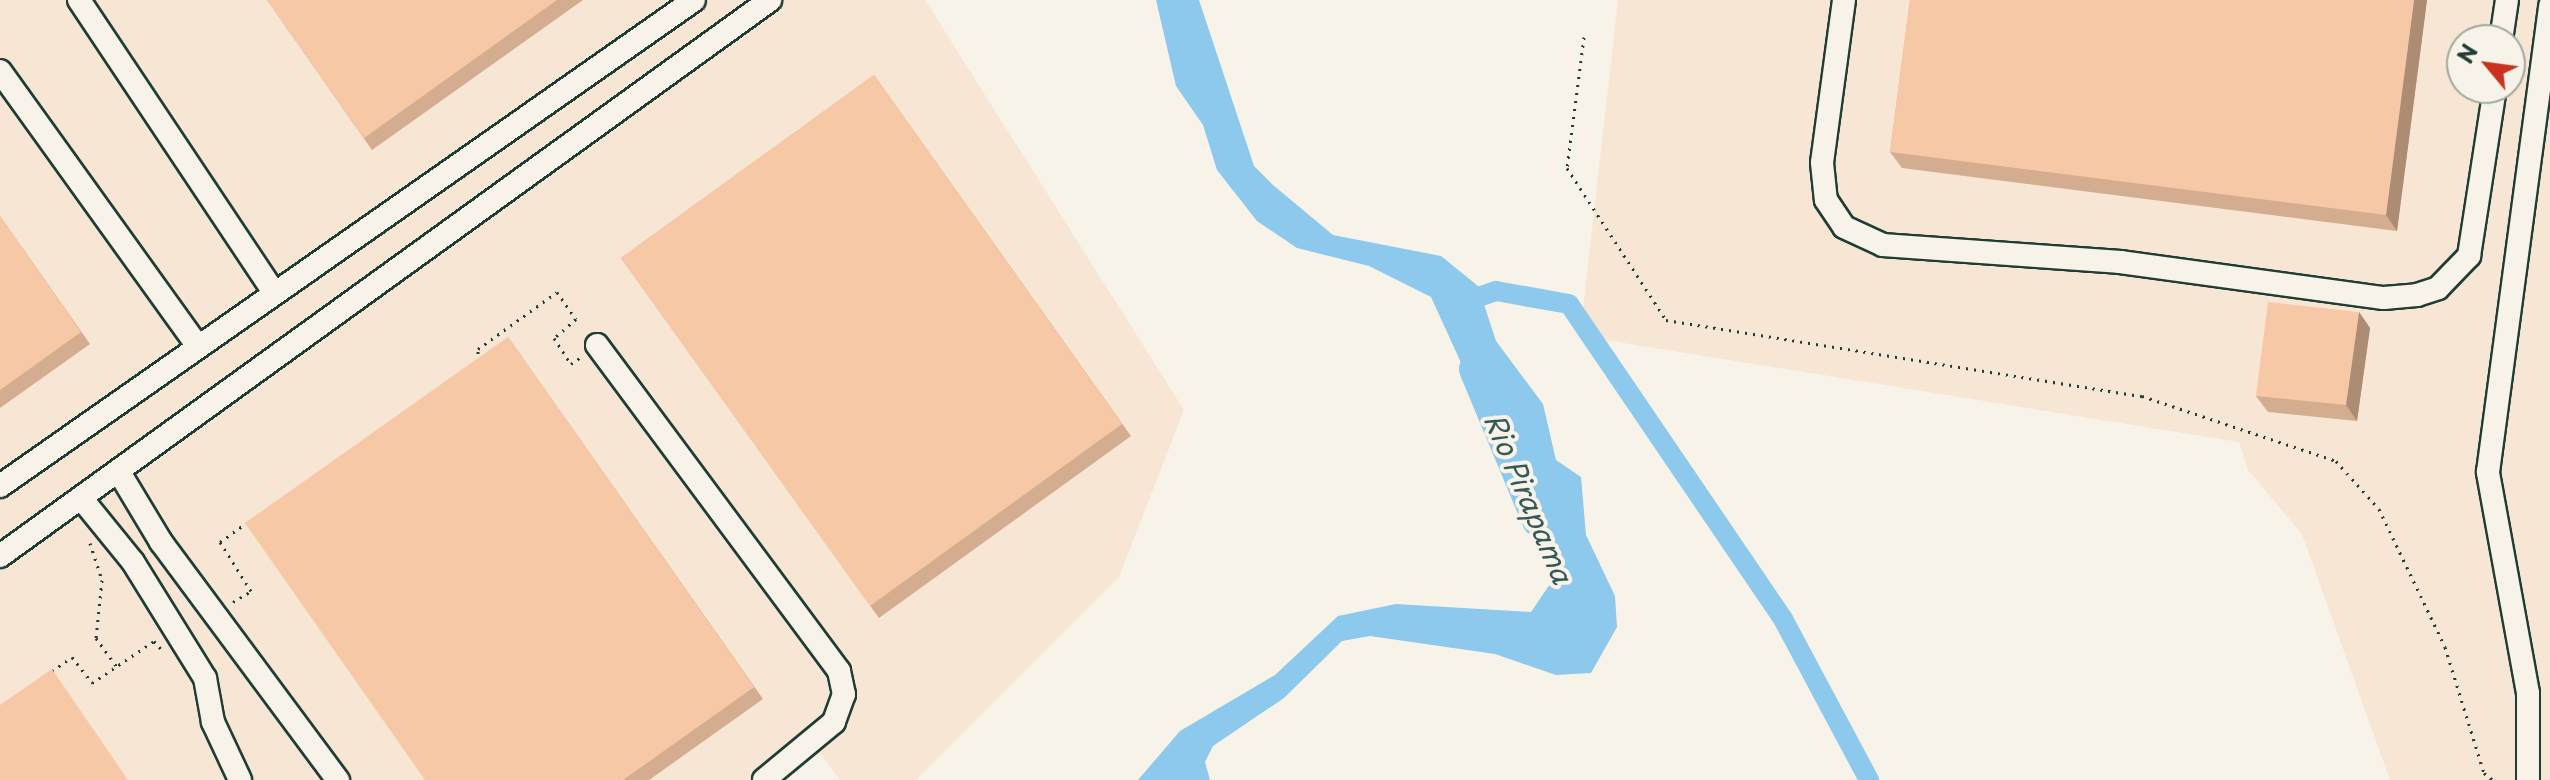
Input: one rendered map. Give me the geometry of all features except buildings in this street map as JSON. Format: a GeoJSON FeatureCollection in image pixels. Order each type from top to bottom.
{"type":"FeatureCollection","features":[{"type":"Feature","properties":{"kind":"street"},"geometry":{"type":"LineString","coordinates":[[79,0],[274,292]]}},
{"type":"Feature","properties":{"kind":"street"},"geometry":{"type":"LineString","coordinates":[[0,486],[197,345],[694,0]]}},
{"type":"Feature","properties":{"kind":"street"},"geometry":{"type":"LineString","coordinates":[[0,556],[770,0]]}},
{"type":"Feature","properties":{"kind":"street"},"geometry":{"type":"LineString","coordinates":[[1844,0],[1822,163],[1826,200],[1844,227],[1883,245],[2120,262],[2384,298],[2417,295],[2438,288],[2469,256],[2493,104]]}},
{"type":"Feature","properties":{"kind":"street"},"geometry":{"type":"LineString","coordinates":[[2503,24],[2507,0]]}},
{"type":"Feature","properties":{"kind":"street"},"geometry":{"type":"LineString","coordinates":[[2528,780],[2528,693],[2488,472],[2550,5]]}},
{"type":"Feature","properties":{"kind":"street"},"geometry":{"type":"LineString","coordinates":[[0,71],[197,345]]}},
{"type":"Feature","properties":{"kind":"street"},"geometry":{"type":"LineString","coordinates":[[597,345],[839,671],[844,694],[834,722],[764,780]]}},
{"type":"Feature","properties":{"kind":"street"},"geometry":{"type":"LineString","coordinates":[[119,472],[215,615],[338,780]]}},
{"type":"Feature","properties":{"kind":"street"},"geometry":{"type":"LineString","coordinates":[[81,498],[106,528],[205,678],[213,722],[240,780]]}},
{"type":"Feature","properties":{"kind":"path"},"geometry":{"type":"LineString","coordinates":[[1584,37],[1567,168],[1666,320],[2142,396],[2336,461],[2386,523],[2445,647],[2484,773],[2493,780]]}},
{"type":"Feature","properties":{"kind":"path"},"geometry":{"type":"LineString","coordinates":[[466,369],[479,360],[478,349],[557,292],[576,319],[554,338],[571,364],[597,345]]}},
{"type":"Feature","properties":{"kind":"path"},"geometry":{"type":"LineString","coordinates":[[215,615],[251,591],[220,546],[248,521]]}},
{"type":"Feature","properties":{"kind":"path"},"geometry":{"type":"LineString","coordinates":[[106,528],[88,545],[102,580],[93,624],[117,667]]}},
{"type":"Feature","properties":{"kind":"path"},"geometry":{"type":"LineString","coordinates":[[38,680],[72,657],[92,683],[154,641],[161,651],[180,638]]}},
{"type":"Feature","properties":{"kind":"shaded area"},"geometry":{"type":"Polygon","coordinates":[[[0,0],[925,0],[1184,410],[1119,577],[916,780],[840,780],[820,753],[782,780],[0,780],[0,0]]]}},
{"type":"Feature","properties":{"kind":"shaded area"},"geometry":{"type":"Polygon","coordinates":[[[1618,0],[2550,0],[2550,780],[2390,780],[2302,534],[2248,470],[2239,442],[1580,336],[1618,0]]]}},
{"type":"Feature","properties":{"kind":"water"},"geometry":{"type":"Polygon","coordinates":[[[1156,0],[1199,0],[1254,166],[1273,185],[1333,235],[1441,256],[1478,286],[1496,341],[1543,404],[1556,460],[1581,477],[1586,535],[1615,596],[1617,627],[1591,673],[1556,675],[1495,654],[1370,636],[1342,641],[1284,698],[1213,746],[1205,762],[1210,780],[1138,780],[1180,731],[1275,675],[1338,616],[1396,604],[1531,612],[1552,581],[1521,495],[1515,431],[1478,400],[1431,297],[1369,266],[1297,248],[1257,221],[1217,170],[1203,125],[1176,86],[1156,0]]]}},
{"type":"Feature","properties":{"kind":"waterway"},"geometry":{"type":"LineString","coordinates":[[1461,303],[1496,291],[1569,304],[1783,619],[1869,780]]}},
{"type":"Feature","properties":{"kind":"waterway","name":"Rio Pirapama"},"geometry":{"type":"LineString","coordinates":[[1476,369],[1539,520]]}}]}
